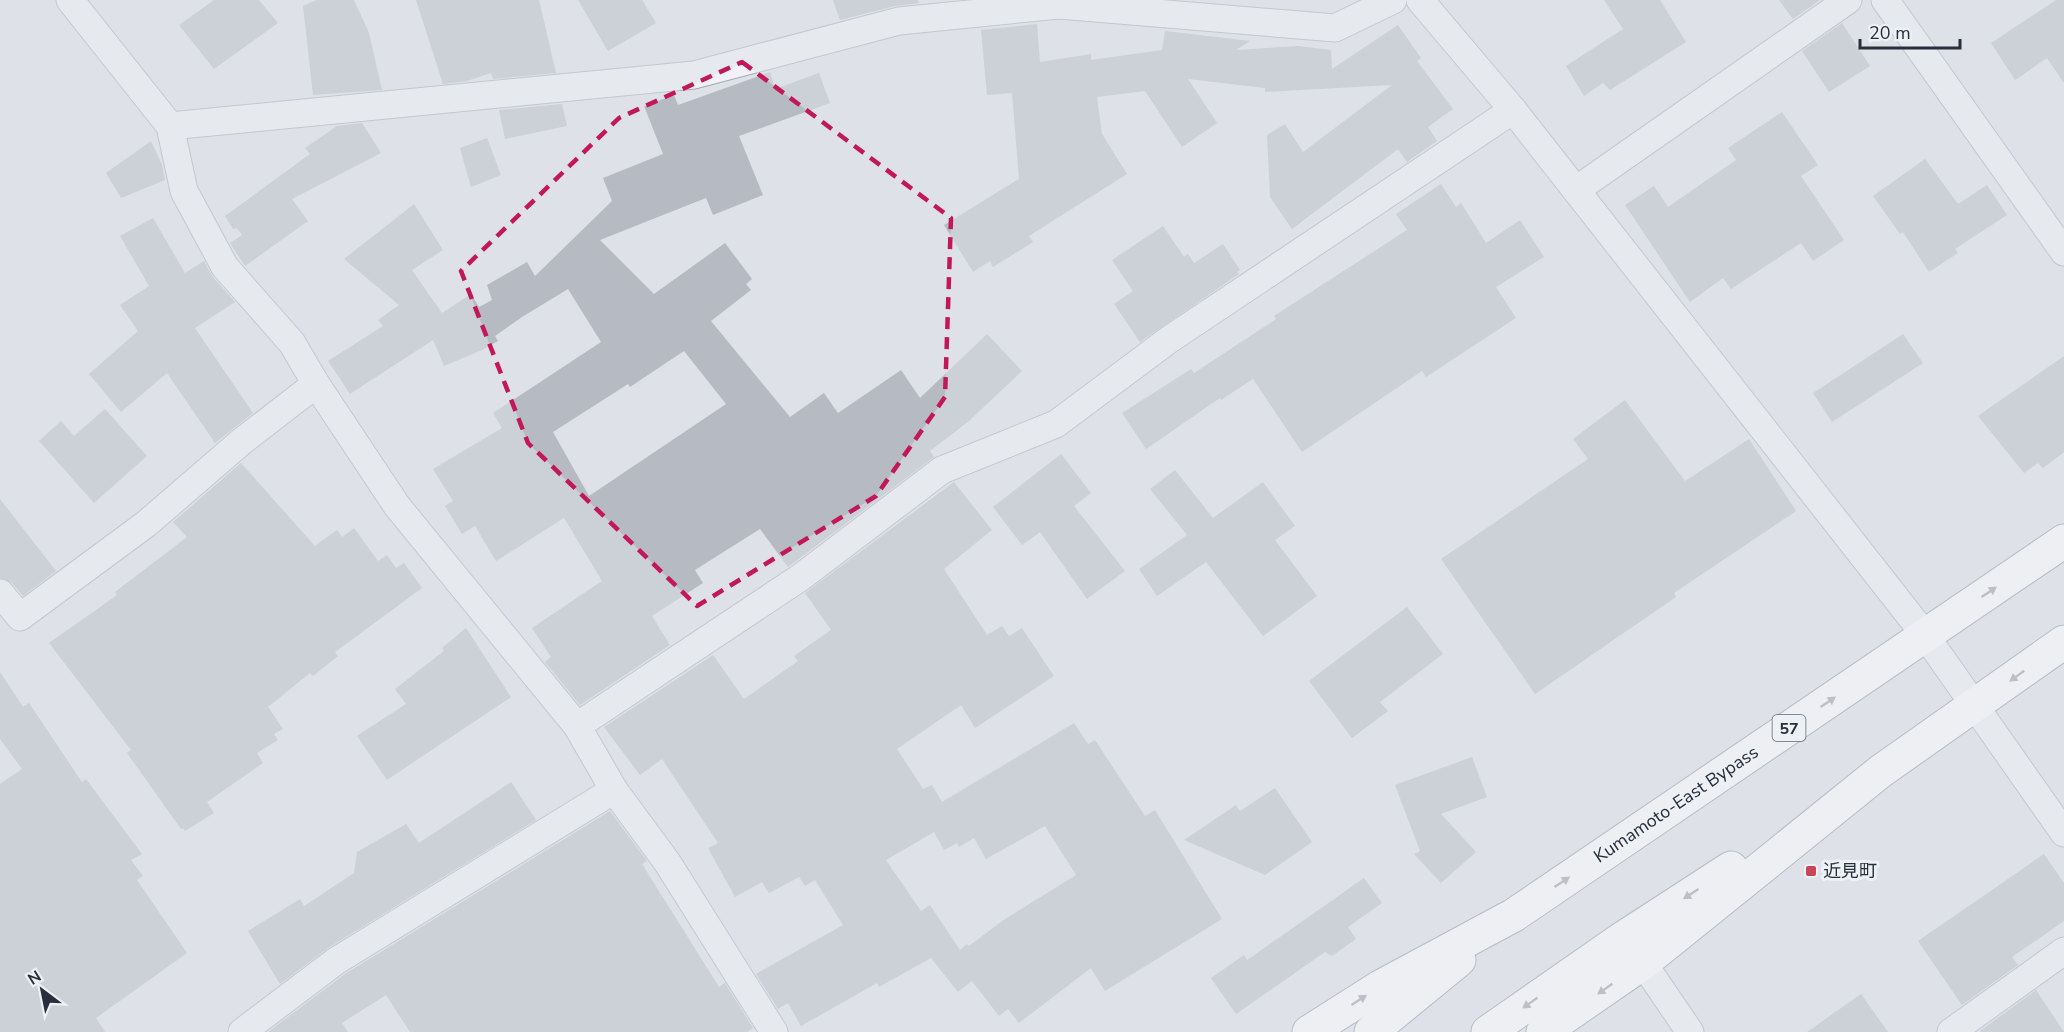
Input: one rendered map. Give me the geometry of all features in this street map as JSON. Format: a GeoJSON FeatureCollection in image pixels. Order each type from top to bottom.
{"type":"FeatureCollection","features":[{"type":"Feature","properties":{"kind":"highway","name":"Kumamoto-East Bypass"},"geometry":{"type":"LineString","coordinates":[[1310,1032],[1380,987],[1514,915],[2064,541]]}},
{"type":"Feature","properties":{"kind":"highway"},"geometry":{"type":"LineString","coordinates":[[1488,1032],[1620,940],[1881,771],[2064,642]]}},
{"type":"Feature","properties":{"kind":"highway"},"geometry":{"type":"LineString","coordinates":[[1543,1032],[1643,963],[1881,771]]}},
{"type":"Feature","properties":{"kind":"highway"},"geometry":{"type":"LineString","coordinates":[[1371,1032],[1514,915]]}},
{"type":"Feature","properties":{"kind":"street"},"geometry":{"type":"LineString","coordinates":[[70,0],[170,126],[184,191],[225,267],[292,343],[316,384],[397,506],[577,726],[614,790],[666,862],[774,1032]]}},
{"type":"Feature","properties":{"kind":"street"},"geometry":{"type":"LineString","coordinates":[[170,126],[693,75],[898,21],[987,6],[1059,5],[1335,28],[1393,0]]}},
{"type":"Feature","properties":{"kind":"street"},"geometry":{"type":"LineString","coordinates":[[1420,0],[1514,110],[1926,635],[2064,833]]}},
{"type":"Feature","properties":{"kind":"street"},"geometry":{"type":"LineString","coordinates":[[1576,190],[1848,0]]}},
{"type":"Feature","properties":{"kind":"street"},"geometry":{"type":"LineString","coordinates":[[1885,0],[2064,252]]}},
{"type":"Feature","properties":{"kind":"street"},"geometry":{"type":"LineString","coordinates":[[577,726],[801,577],[942,470],[1056,424],[1170,339],[1514,110]]}},
{"type":"Feature","properties":{"kind":"street"},"geometry":{"type":"LineString","coordinates":[[0,593],[20,617],[146,524],[241,442],[316,384]]}},
{"type":"Feature","properties":{"kind":"street"},"geometry":{"type":"LineString","coordinates":[[242,1032],[336,961],[614,790]]}},
{"type":"Feature","properties":{"kind":"street"},"geometry":{"type":"LineString","coordinates":[[1951,1032],[2064,951]]}},
{"type":"Feature","properties":{"kind":"street"},"geometry":{"type":"LineString","coordinates":[[1643,963],[1690,1032]]}},
{"type":"Feature","properties":{"kind":"highlighted area"},"geometry":{"type":"Polygon","coordinates":[[[742,62],[951,218],[945,397],[876,496],[697,606],[528,443],[461,271],[619,118],[742,62]]]}},
{"type":"Feature","properties":{"kind":"building"},"geometry":{"type":"Polygon","coordinates":[[[214,0],[259,0],[278,23],[214,69],[179,25],[214,0]]]}},
{"type":"Feature","properties":{"kind":"building"},"geometry":{"type":"Polygon","coordinates":[[[317,0],[354,0],[369,33],[382,90],[313,95],[303,6],[317,0]]]}},
{"type":"Feature","properties":{"kind":"building"},"geometry":{"type":"Polygon","coordinates":[[[416,0],[539,0],[556,73],[493,79],[491,73],[467,81],[443,84],[416,0]]]}},
{"type":"Feature","properties":{"kind":"building"},"geometry":{"type":"Polygon","coordinates":[[[578,0],[642,0],[656,23],[608,51],[578,0]]]}},
{"type":"Feature","properties":{"kind":"building"},"geometry":{"type":"Polygon","coordinates":[[[833,0],[918,0],[919,3],[895,6],[840,20],[833,0]]]}},
{"type":"Feature","properties":{"kind":"building"},"geometry":{"type":"Polygon","coordinates":[[[1604,0],[1660,0],[1686,42],[1610,90],[1603,83],[1584,96],[1566,66],[1623,29],[1604,0]]]}},
{"type":"Feature","properties":{"kind":"building"},"geometry":{"type":"Polygon","coordinates":[[[1779,0],[1820,0],[1793,19],[1779,0]]]}},
{"type":"Feature","properties":{"kind":"building"},"geometry":{"type":"Polygon","coordinates":[[[2056,0],[2064,0],[2064,83],[2047,58],[2015,80],[1991,43],[2056,0]]]}},
{"type":"Feature","properties":{"kind":"building"},"geometry":{"type":"Polygon","coordinates":[[[1842,23],[1870,66],[1829,92],[1802,51],[1842,23]]]}},
{"type":"Feature","properties":{"kind":"building"},"geometry":{"type":"Polygon","coordinates":[[[1037,24],[1040,62],[1091,54],[1091,60],[1162,50],[1165,31],[1250,41],[1236,50],[1298,46],[1331,50],[1332,69],[1398,25],[1421,58],[1417,61],[1453,109],[1428,127],[1437,141],[1407,162],[1398,149],[1292,229],[1270,197],[1267,135],[1285,124],[1303,152],[1392,85],[1265,92],[1265,88],[1188,79],[1217,123],[1182,147],[1145,91],[1097,97],[1102,134],[1127,174],[1029,236],[1033,242],[993,267],[990,261],[973,272],[944,225],[1019,179],[1012,93],[987,95],[981,30],[1037,24]]]}},
{"type":"Feature","properties":{"kind":"building"},"geometry":{"type":"Polygon","coordinates":[[[770,72],[775,89],[819,73],[830,103],[739,136],[763,195],[713,215],[706,198],[600,240],[654,294],[725,243],[752,279],[746,284],[751,290],[711,321],[790,417],[824,393],[838,413],[901,370],[920,398],[987,334],[1022,371],[969,421],[930,451],[934,457],[788,567],[760,529],[695,570],[703,583],[652,616],[670,645],[580,705],[545,662],[551,657],[532,628],[602,581],[564,518],[496,561],[475,526],[462,534],[445,506],[453,501],[433,469],[502,428],[493,413],[601,342],[568,289],[495,336],[498,341],[482,350],[444,366],[433,340],[350,394],[328,361],[383,326],[378,320],[399,305],[344,259],[414,204],[443,250],[412,270],[442,313],[471,294],[479,307],[492,300],[487,285],[527,262],[535,276],[612,201],[603,178],[663,154],[644,106],[674,95],[678,105],[770,72]],[[684,351],[630,387],[628,384],[553,432],[589,496],[726,404],[684,351]]]}},
{"type":"Feature","properties":{"kind":"building"},"geometry":{"type":"Polygon","coordinates":[[[562,104],[567,126],[505,139],[499,110],[562,104]]]}},
{"type":"Feature","properties":{"kind":"building"},"geometry":{"type":"Polygon","coordinates":[[[1782,112],[1818,165],[1801,176],[1844,240],[1813,261],[1801,243],[1731,289],[1723,278],[1690,302],[1625,205],[1654,186],[1668,207],[1736,160],[1728,148],[1782,112]]]}},
{"type":"Feature","properties":{"kind":"building"},"geometry":{"type":"Polygon","coordinates":[[[362,123],[381,153],[292,199],[308,221],[245,266],[230,243],[242,235],[237,228],[233,229],[225,216],[310,154],[305,148],[337,126],[362,123]]]}},
{"type":"Feature","properties":{"kind":"building"},"geometry":{"type":"Polygon","coordinates":[[[487,138],[501,175],[471,187],[460,148],[487,138]]]}},
{"type":"Feature","properties":{"kind":"building"},"geometry":{"type":"Polygon","coordinates":[[[151,141],[162,165],[165,180],[121,198],[106,173],[151,141]]]}},
{"type":"Feature","properties":{"kind":"building"},"geometry":{"type":"Polygon","coordinates":[[[1925,159],[1958,204],[1987,185],[2007,215],[1955,249],[1958,253],[1929,272],[1903,232],[1900,234],[1873,196],[1925,159]]]}},
{"type":"Feature","properties":{"kind":"building"},"geometry":{"type":"Polygon","coordinates":[[[1441,184],[1456,207],[1461,203],[1486,243],[1520,220],[1544,257],[1496,287],[1516,318],[1426,377],[1422,371],[1302,452],[1253,379],[1221,400],[1220,398],[1146,449],[1122,413],[1191,369],[1194,373],[1276,319],[1274,316],[1407,230],[1396,214],[1441,184]]]}},
{"type":"Feature","properties":{"kind":"building"},"geometry":{"type":"Polygon","coordinates":[[[153,218],[185,273],[204,261],[213,277],[235,302],[195,328],[253,413],[215,443],[167,373],[121,412],[89,374],[138,331],[120,305],[149,286],[120,236],[153,218]]]}},
{"type":"Feature","properties":{"kind":"building"},"geometry":{"type":"Polygon","coordinates":[[[1163,226],[1184,257],[1188,254],[1194,263],[1223,244],[1240,270],[1237,272],[1239,274],[1140,342],[1114,304],[1133,291],[1112,260],[1163,226]]]}},
{"type":"Feature","properties":{"kind":"building"},"geometry":{"type":"Polygon","coordinates":[[[1903,334],[1923,363],[1832,422],[1813,393],[1903,334]]]}},
{"type":"Feature","properties":{"kind":"building"},"geometry":{"type":"Polygon","coordinates":[[[2064,356],[2064,452],[2043,468],[2038,463],[2024,473],[1978,416],[2064,356]]]}},
{"type":"Feature","properties":{"kind":"building"},"geometry":{"type":"Polygon","coordinates":[[[1625,400],[1685,481],[1749,439],[1796,511],[1674,593],[1676,597],[1535,694],[1441,559],[1588,459],[1573,439],[1625,400]]]}},
{"type":"Feature","properties":{"kind":"building"},"geometry":{"type":"Polygon","coordinates":[[[105,409],[147,456],[94,503],[39,441],[61,421],[74,436],[105,409]]]}},
{"type":"Feature","properties":{"kind":"building"},"geometry":{"type":"Polygon","coordinates":[[[1061,454],[1091,493],[1074,506],[1125,571],[1087,599],[1040,532],[1022,545],[993,507],[1061,454]]]}},
{"type":"Feature","properties":{"kind":"building"},"geometry":{"type":"Polygon","coordinates":[[[241,463],[315,546],[337,530],[342,537],[354,528],[378,561],[387,555],[396,568],[404,563],[422,588],[335,652],[338,656],[313,676],[310,673],[268,707],[283,729],[274,734],[278,740],[257,753],[263,763],[207,802],[214,813],[185,831],[181,829],[127,753],[131,750],[49,643],[117,595],[115,592],[187,537],[173,522],[241,463]]]}},
{"type":"Feature","properties":{"kind":"building"},"geometry":{"type":"Polygon","coordinates":[[[1175,470],[1213,518],[1263,482],[1295,526],[1275,540],[1317,596],[1263,636],[1206,562],[1157,596],[1139,569],[1187,535],[1150,489],[1175,470]]]}},
{"type":"Feature","properties":{"kind":"building"},"geometry":{"type":"Polygon","coordinates":[[[954,482],[992,530],[944,569],[987,635],[1002,626],[1009,636],[1022,628],[1054,676],[975,728],[961,705],[897,749],[923,789],[932,785],[942,802],[1074,723],[1088,744],[1095,740],[1145,816],[1155,810],[1222,919],[1105,991],[1091,968],[1019,1023],[1008,1009],[999,1016],[972,981],[958,992],[931,958],[879,987],[877,983],[801,1026],[788,1003],[778,1009],[756,974],[843,925],[815,880],[805,886],[799,877],[769,893],[762,882],[735,897],[708,848],[718,843],[662,759],[640,775],[604,727],[713,655],[744,699],[798,661],[794,656],[831,630],[805,593],[954,482]],[[1045,826],[986,859],[974,838],[959,847],[957,843],[944,850],[934,832],[886,860],[921,911],[930,905],[960,950],[1076,875],[1045,826]]]}},
{"type":"Feature","properties":{"kind":"building"},"geometry":{"type":"Polygon","coordinates":[[[0,499],[56,571],[23,596],[12,583],[0,578],[0,499]]]}},
{"type":"Feature","properties":{"kind":"building"},"geometry":{"type":"Polygon","coordinates":[[[1407,607],[1443,654],[1380,702],[1388,711],[1352,738],[1309,681],[1407,607]]]}},
{"type":"Feature","properties":{"kind":"building"},"geometry":{"type":"Polygon","coordinates":[[[466,628],[511,697],[387,780],[357,736],[406,704],[395,689],[444,651],[442,648],[466,628]]]}},
{"type":"Feature","properties":{"kind":"building"},"geometry":{"type":"Polygon","coordinates":[[[0,672],[23,707],[29,703],[82,782],[86,779],[142,854],[131,860],[143,876],[137,880],[187,953],[96,1018],[105,1032],[0,1032],[0,784],[22,769],[0,739],[0,672]]]}},
{"type":"Feature","properties":{"kind":"building"},"geometry":{"type":"Polygon","coordinates":[[[1472,757],[1487,797],[1441,814],[1476,852],[1441,883],[1414,854],[1420,851],[1395,785],[1472,757]]]}},
{"type":"Feature","properties":{"kind":"building"},"geometry":{"type":"Polygon","coordinates":[[[511,782],[536,820],[328,948],[280,984],[248,931],[300,899],[304,906],[354,873],[357,852],[406,824],[419,843],[511,782]]]}},
{"type":"Feature","properties":{"kind":"building"},"geometry":{"type":"Polygon","coordinates":[[[1275,788],[1312,842],[1265,875],[1184,840],[1236,805],[1240,811],[1275,788]]]}},
{"type":"Feature","properties":{"kind":"building"},"geometry":{"type":"Polygon","coordinates":[[[610,811],[647,861],[642,864],[719,987],[725,983],[753,1028],[747,1032],[410,1032],[386,995],[342,1023],[348,1032],[268,1032],[345,974],[610,811]]]}},
{"type":"Feature","properties":{"kind":"building"},"geometry":{"type":"Polygon","coordinates":[[[2044,854],[2064,883],[2064,921],[2012,957],[2018,965],[1962,1005],[1918,941],[2044,854]]]}},
{"type":"Feature","properties":{"kind":"building"},"geometry":{"type":"Polygon","coordinates":[[[1364,878],[1382,903],[1348,927],[1356,939],[1332,956],[1325,952],[1236,1014],[1211,978],[1244,955],[1247,960],[1364,878]]]}},
{"type":"Feature","properties":{"kind":"building"},"geometry":{"type":"Polygon","coordinates":[[[2036,990],[2064,1032],[1980,1031],[2036,990]]]}},
{"type":"Feature","properties":{"kind":"building"},"geometry":{"type":"Polygon","coordinates":[[[1861,994],[1888,1032],[1807,1032],[1861,994]]]}},
{"type":"Feature","properties":{"kind":"place","name":"近見町"},"geometry":{"type":"Point","coordinates":[1811,871]}}]}
